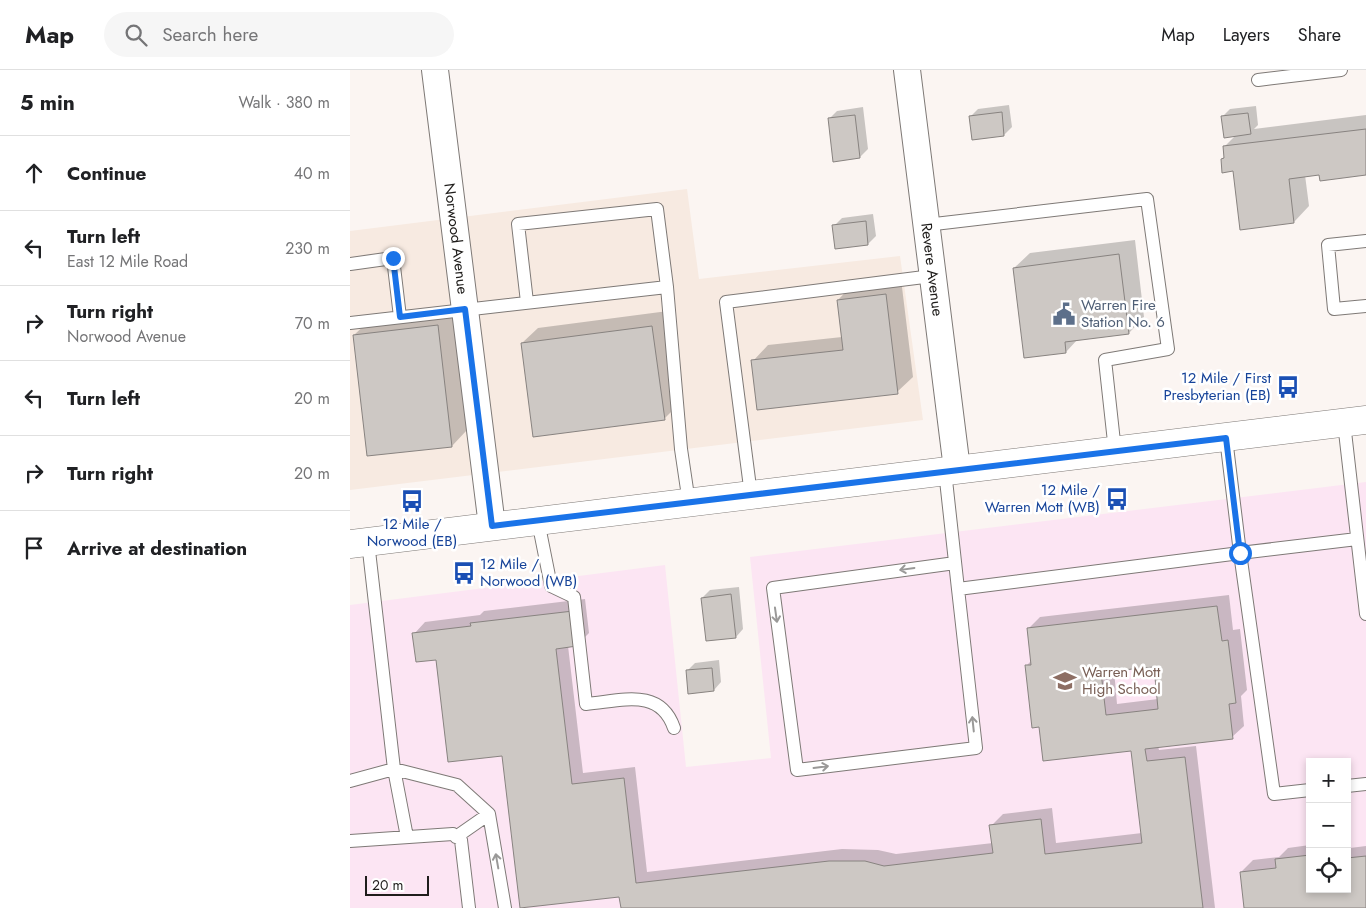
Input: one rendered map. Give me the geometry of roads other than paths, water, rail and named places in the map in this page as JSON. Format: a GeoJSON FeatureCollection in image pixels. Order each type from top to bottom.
{"type":"FeatureCollection","features":[{"type":"Feature","properties":{"kind":"main road"},"geometry":{"type":"LineString","coordinates":[[359,543],[1355,422]]}},
{"type":"Feature","properties":{"kind":"street","name":"Norwood Avenue"},"geometry":{"type":"LineString","coordinates":[[435,70],[492,526]]}},
{"type":"Feature","properties":{"kind":"street","name":"Revere Avenue"},"geometry":{"type":"LineString","coordinates":[[907,70],[932,276],[951,470]]}},
{"type":"Feature","properties":{"kind":"lane"},"geometry":{"type":"LineString","coordinates":[[1258,80],[1341,70]]}},
{"type":"Feature","properties":{"kind":"lane"},"geometry":{"type":"LineString","coordinates":[[926,225],[1147,199],[1168,349],[1105,360],[1115,450]]}},
{"type":"Feature","properties":{"kind":"lane"},"geometry":{"type":"LineString","coordinates":[[527,302],[518,224],[657,209],[667,287],[681,449],[689,503]]}},
{"type":"Feature","properties":{"kind":"lane"},"geometry":{"type":"LineString","coordinates":[[1366,241],[1328,245],[1334,309],[1366,306]]}},
{"type":"Feature","properties":{"kind":"lane"},"geometry":{"type":"LineString","coordinates":[[350,264],[393,258],[400,317]]}},
{"type":"Feature","properties":{"kind":"lane"},"geometry":{"type":"LineString","coordinates":[[751,495],[726,302],[932,276]]}},
{"type":"Feature","properties":{"kind":"lane"},"geometry":{"type":"LineString","coordinates":[[350,323],[667,287]]}},
{"type":"Feature","properties":{"kind":"lane"},"geometry":{"type":"LineString","coordinates":[[1355,422],[1357,539],[1366,614]]}},
{"type":"Feature","properties":{"kind":"lane"},"geometry":{"type":"LineString","coordinates":[[1226,438],[1274,794],[1306,790]]}},
{"type":"Feature","properties":{"kind":"lane"},"geometry":{"type":"LineString","coordinates":[[951,470],[955,563],[976,748],[797,770],[773,588],[955,563]]}},
{"type":"Feature","properties":{"kind":"lane"},"geometry":{"type":"LineString","coordinates":[[538,521],[550,586],[574,597],[586,704],[634,700],[653,701],[665,709],[674,728]]}},
{"type":"Feature","properties":{"kind":"lane"},"geometry":{"type":"LineString","coordinates":[[958,589],[1357,539]]}},
{"type":"Feature","properties":{"kind":"lane"},"geometry":{"type":"LineString","coordinates":[[359,543],[394,769],[407,837]]}},
{"type":"Feature","properties":{"kind":"lane"},"geometry":{"type":"LineString","coordinates":[[350,781],[394,769],[457,785],[489,814],[505,908]]}},
{"type":"Feature","properties":{"kind":"lane"},"geometry":{"type":"LineString","coordinates":[[1351,786],[1366,784]]}},
{"type":"Feature","properties":{"kind":"lane"},"geometry":{"type":"LineString","coordinates":[[456,837],[489,814]]}},
{"type":"Feature","properties":{"kind":"lane"},"geometry":{"type":"LineString","coordinates":[[350,841],[452,834],[461,840],[469,908]]}},
{"type":"Feature","properties":{"kind":"place","name":"Warren Fire Station No. 6"},"geometry":{"type":"Point","coordinates":[1064,314]}},
{"type":"Feature","properties":{"kind":"place","name":"12 Mile / First Presbyterian (EB)"},"geometry":{"type":"Point","coordinates":[1288,387]}},
{"type":"Feature","properties":{"kind":"place","name":"12 Mile / Warren Mott (WB)"},"geometry":{"type":"Point","coordinates":[1117,499]}},
{"type":"Feature","properties":{"kind":"place","name":"12 Mile / Norwood (EB)"},"geometry":{"type":"Point","coordinates":[412,501]}},
{"type":"Feature","properties":{"kind":"place","name":"12 Mile / Norwood (WB)"},"geometry":{"type":"Point","coordinates":[464,573]}},
{"type":"Feature","properties":{"kind":"place","name":"Warren Mott High School"},"geometry":{"type":"Point","coordinates":[1065,681]}}]}
